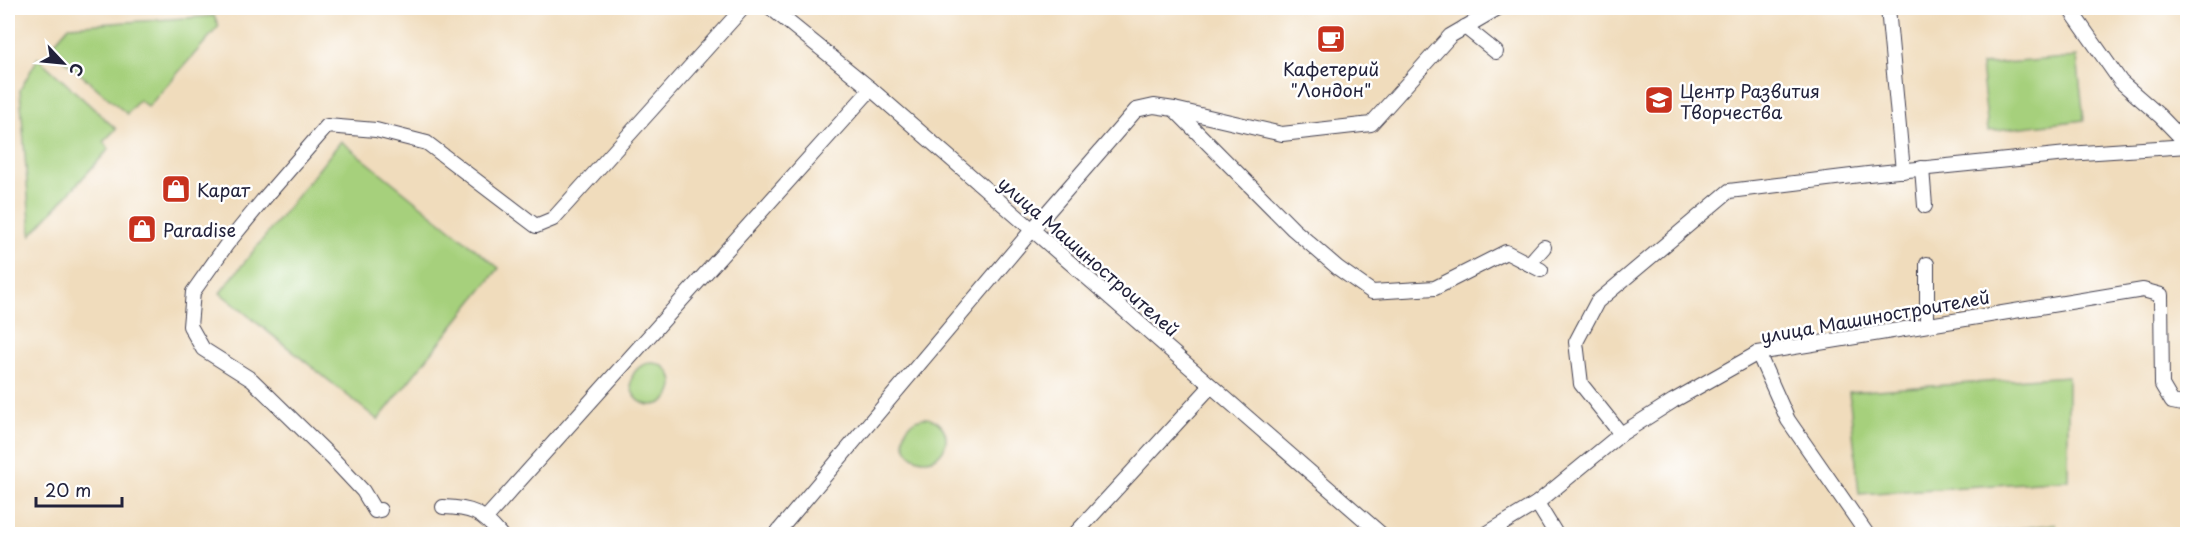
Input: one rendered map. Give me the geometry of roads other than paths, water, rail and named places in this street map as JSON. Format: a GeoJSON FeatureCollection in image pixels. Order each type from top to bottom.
{"type":"FeatureCollection","features":[{"type":"Feature","properties":{"kind":"lane"},"geometry":{"type":"LineString","coordinates":[[380,510],[375,511],[363,491],[252,380],[203,349],[190,326],[193,292],[226,244],[292,164],[327,126],[376,130],[427,143],[536,226],[553,219],[743,8]]}},
{"type":"Feature","properties":{"kind":"lane","name":"улица Машиностроителей"},"geometry":{"type":"LineString","coordinates":[[771,8],[871,89],[1381,534]]}},
{"type":"Feature","properties":{"kind":"lane"},"geometry":{"type":"LineString","coordinates":[[776,534],[1032,230],[1137,110],[1154,106],[1174,109],[1282,134],[1371,124],[1450,36],[1498,8]]}},
{"type":"Feature","properties":{"kind":"lane"},"geometry":{"type":"LineString","coordinates":[[1888,8],[1903,171]]}},
{"type":"Feature","properties":{"kind":"lane"},"geometry":{"type":"LineString","coordinates":[[2069,8],[2121,82],[2160,116],[2187,145]]}},
{"type":"Feature","properties":{"kind":"lane"},"geometry":{"type":"LineString","coordinates":[[1465,27],[1496,52]]}},
{"type":"Feature","properties":{"kind":"lane"},"geometry":{"type":"LineString","coordinates":[[486,518],[871,89]]}},
{"type":"Feature","properties":{"kind":"lane"},"geometry":{"type":"LineString","coordinates":[[1174,109],[1293,229],[1338,268],[1372,292],[1435,288],[1506,252],[1535,267],[1544,247]]}},
{"type":"Feature","properties":{"kind":"lane"},"geometry":{"type":"LineString","coordinates":[[1620,434],[1581,384],[1576,342],[1597,302],[1729,191],[1922,168],[2187,145]]}},
{"type":"Feature","properties":{"kind":"lane"},"geometry":{"type":"LineString","coordinates":[[1922,168],[1925,206]]}},
{"type":"Feature","properties":{"kind":"lane"},"geometry":{"type":"LineString","coordinates":[[1927,264],[1927,325]]}},
{"type":"Feature","properties":{"kind":"lane","name":"улица Машиностроителей"},"geometry":{"type":"LineString","coordinates":[[1486,534],[1537,504],[1620,434],[1758,353],[2143,290],[2160,295],[2162,386],[2172,402],[2187,405]]}},
{"type":"Feature","properties":{"kind":"lane"},"geometry":{"type":"LineString","coordinates":[[1758,353],[1788,420],[1867,534]]}},
{"type":"Feature","properties":{"kind":"lane"},"geometry":{"type":"LineString","coordinates":[[1075,534],[1211,386]]}},
{"type":"Feature","properties":{"kind":"lane"},"geometry":{"type":"LineString","coordinates":[[1537,504],[1556,534]]}},
{"type":"Feature","properties":{"kind":"lane"},"geometry":{"type":"LineString","coordinates":[[443,507],[467,508],[486,518],[500,534]]}},
{"type":"Feature","properties":{"kind":"place","name":"Кафетерий \"Лондон\""},"geometry":{"type":"Point","coordinates":[1331,39]}},
{"type":"Feature","properties":{"kind":"place","name":"Центр Развития Творчества"},"geometry":{"type":"Point","coordinates":[1659,100]}},
{"type":"Feature","properties":{"kind":"place","name":"Карат"},"geometry":{"type":"Point","coordinates":[176,189]}},
{"type":"Feature","properties":{"kind":"place","name":"Paradise"},"geometry":{"type":"Point","coordinates":[142,229]}}]}
